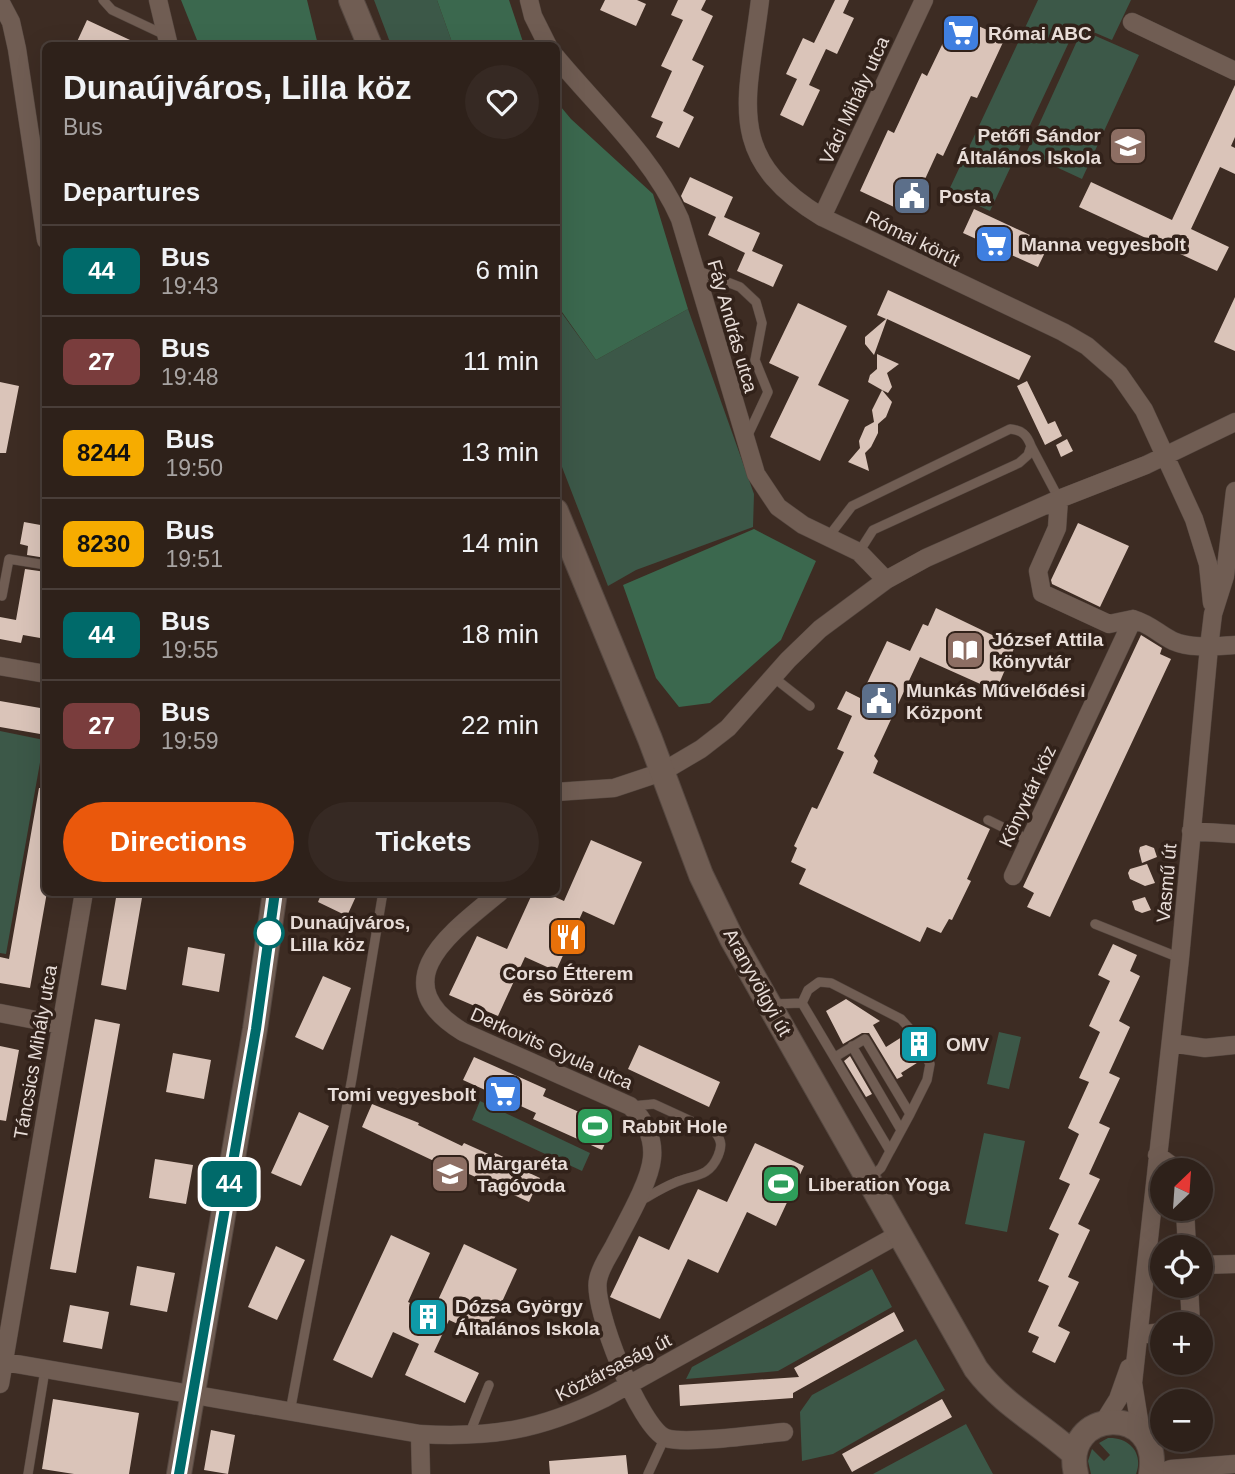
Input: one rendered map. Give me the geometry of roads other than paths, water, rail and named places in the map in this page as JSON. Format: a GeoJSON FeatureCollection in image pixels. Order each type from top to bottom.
{"type":"FeatureCollection","features":[{"type":"Feature","properties":{"kind":"street"},"geometry":{"type":"LineString","coordinates":[[158,0],[168,41]]}},
{"type":"Feature","properties":{"kind":"street"},"geometry":{"type":"LineString","coordinates":[[528,0],[546,42]]}},
{"type":"Feature","properties":{"kind":"street","name":"Római körút"},"geometry":{"type":"LineString","coordinates":[[760,0],[750,75],[748,126],[761,163],[773,180],[798,203],[822,217],[1087,346],[1119,374],[1134,393],[1166,456]]}},
{"type":"Feature","properties":{"kind":"street","name":"Váci Mihály utca"},"geometry":{"type":"LineString","coordinates":[[822,217],[924,0]]}},
{"type":"Feature","properties":{"kind":"street"},"geometry":{"type":"LineString","coordinates":[[0,1],[11,22],[17,49],[42,214]]}},
{"type":"Feature","properties":{"kind":"street"},"geometry":{"type":"LineString","coordinates":[[352,3],[357,42]]}},
{"type":"Feature","properties":{"kind":"street"},"geometry":{"type":"LineString","coordinates":[[352,3],[368,42]]}},
{"type":"Feature","properties":{"kind":"street"},"geometry":{"type":"LineString","coordinates":[[1132,22],[1235,71]]}},
{"type":"Feature","properties":{"kind":"street","name":"Fáy András utca"},"geometry":{"type":"LineString","coordinates":[[560,62],[657,177],[671,199],[680,219],[756,474],[778,507],[803,525],[859,552],[886,580]]}},
{"type":"Feature","properties":{"kind":"street"},"geometry":{"type":"LineString","coordinates":[[560,792],[614,788],[662,772],[701,749],[729,728],[773,677],[820,629],[886,580],[926,558],[1059,499],[1166,456],[1235,422]]}},
{"type":"Feature","properties":{"kind":"street","name":"Vasmű út"},"geometry":{"type":"LineString","coordinates":[[1166,456],[1194,519],[1208,564],[1213,614]]}},
{"type":"Feature","properties":{"kind":"street","name":"Vasmű út"},"geometry":{"type":"LineString","coordinates":[[1146,1441],[1136,1414],[1133,1383],[1180,958],[1209,647],[1213,614],[1224,576],[1235,491]]}},
{"type":"Feature","properties":{"kind":"street"},"geometry":{"type":"LineString","coordinates":[[1059,499],[1056,528],[1038,570],[1042,593],[1109,624],[1133,619],[1149,624],[1174,642],[1209,647],[1235,645]]}},
{"type":"Feature","properties":{"kind":"street","name":"Aranyvölgyi út"},"geometry":{"type":"LineString","coordinates":[[560,520],[701,875],[732,939],[976,1369],[991,1388],[1075,1464]]}},
{"type":"Feature","properties":{"kind":"street","name":"Könyvtár köz"},"geometry":{"type":"LineString","coordinates":[[1013,876],[1133,619]]}},
{"type":"Feature","properties":{"kind":"street"},"geometry":{"type":"LineString","coordinates":[[0,666],[42,673]]}},
{"type":"Feature","properties":{"kind":"street"},"geometry":{"type":"LineString","coordinates":[[1191,831],[1235,834]]}},
{"type":"Feature","properties":{"kind":"street","name":"Táncsics Mihály utca"},"geometry":{"type":"LineString","coordinates":[[0,1384],[83,896]]}},
{"type":"Feature","properties":{"kind":"street"},"geometry":{"type":"LineString","coordinates":[[179,1474],[256,1029],[274,896]]}},
{"type":"Feature","properties":{"kind":"street","name":"Derkovits Gyula utca"},"geometry":{"type":"LineString","coordinates":[[495,896],[454,930],[437,949],[430,963],[426,989],[431,1003],[444,1020],[463,1032],[630,1106],[643,1119],[652,1145],[652,1159],[636,1204],[597,1280],[597,1292],[599,1307],[628,1385],[650,1426],[665,1437]]}},
{"type":"Feature","properties":{"kind":"street"},"geometry":{"type":"LineString","coordinates":[[0,1013],[61,1025]]}},
{"type":"Feature","properties":{"kind":"street"},"geometry":{"type":"LineString","coordinates":[[1171,1043],[1205,1048],[1235,1045]]}},
{"type":"Feature","properties":{"kind":"street"},"geometry":{"type":"LineString","coordinates":[[1157,1155],[1161,1158]]}},
{"type":"Feature","properties":{"kind":"street","name":"Köztársaság út"},"geometry":{"type":"LineString","coordinates":[[2,1362],[420,1434],[469,1435],[508,1432],[578,1411],[901,1233]]}},
{"type":"Feature","properties":{"kind":"street"},"geometry":{"type":"LineString","coordinates":[[1213,1265],[1235,1264]]}},
{"type":"Feature","properties":{"kind":"street"},"geometry":{"type":"LineString","coordinates":[[1139,1335],[1150,1334]]}},
{"type":"Feature","properties":{"kind":"street","name":"Vasmű út"},"geometry":{"type":"LineString","coordinates":[[1096,1427],[1111,1413],[1125,1383],[1139,1335]]}},
{"type":"Feature","properties":{"kind":"street","name":"Aranyvölgyi út"},"geometry":{"type":"LineString","coordinates":[[1025,1417],[1066,1428],[1096,1427],[1121,1422],[1146,1441]]}},
{"type":"Feature","properties":{"kind":"street"},"geometry":{"type":"LineString","coordinates":[[1075,1464],[1077,1445],[1096,1427]]}},
{"type":"Feature","properties":{"kind":"street"},"geometry":{"type":"LineString","coordinates":[[665,1437],[685,1440],[784,1432]]}},
{"type":"Feature","properties":{"kind":"street"},"geometry":{"type":"LineString","coordinates":[[420,1434],[421,1474]]}},
{"type":"Feature","properties":{"kind":"street"},"geometry":{"type":"LineString","coordinates":[[1146,1441],[1183,1463],[1211,1470]]}},
{"type":"Feature","properties":{"kind":"street"},"geometry":{"type":"LineString","coordinates":[[1146,1441],[1153,1461],[1153,1474],[1171,1469],[1211,1470],[1235,1464]]}},
{"type":"Feature","properties":{"kind":"lane"},"geometry":{"type":"LineString","coordinates":[[103,0],[112,10],[168,41]]}},
{"type":"Feature","properties":{"kind":"lane"},"geometry":{"type":"LineString","coordinates":[[695,270],[740,287],[756,302],[762,323],[755,360],[768,392],[745,442]]}},
{"type":"Feature","properties":{"kind":"lane"},"geometry":{"type":"LineString","coordinates":[[829,536],[852,506],[1010,429],[1024,433],[1059,499]]}},
{"type":"Feature","properties":{"kind":"lane"},"geometry":{"type":"LineString","coordinates":[[859,552],[873,530],[1019,463],[1028,454],[1031,446]]}},
{"type":"Feature","properties":{"kind":"lane"},"geometry":{"type":"LineString","coordinates":[[2,596],[9,559],[42,564]]}},
{"type":"Feature","properties":{"kind":"lane"},"geometry":{"type":"LineString","coordinates":[[773,677],[810,706]]}},
{"type":"Feature","properties":{"kind":"lane"},"geometry":{"type":"LineString","coordinates":[[988,820],[1030,840]]}},
{"type":"Feature","properties":{"kind":"lane"},"geometry":{"type":"LineString","coordinates":[[289,1412],[352,1078],[382,896]]}},
{"type":"Feature","properties":{"kind":"lane"},"geometry":{"type":"LineString","coordinates":[[1095,923],[1180,958]]}},
{"type":"Feature","properties":{"kind":"lane"},"geometry":{"type":"LineString","coordinates":[[802,1003],[808,990],[819,982],[831,984],[901,1019],[930,1064],[927,1080],[881,1168],[868,1179]]}},
{"type":"Feature","properties":{"kind":"lane"},"geometry":{"type":"LineString","coordinates":[[770,1004],[802,1003]]}},
{"type":"Feature","properties":{"kind":"lane"},"geometry":{"type":"LineString","coordinates":[[802,1003],[890,1151]]}},
{"type":"Feature","properties":{"kind":"lane"},"geometry":{"type":"LineString","coordinates":[[835,1057],[864,1039],[910,1114]]}},
{"type":"Feature","properties":{"kind":"lane"},"geometry":{"type":"LineString","coordinates":[[852,1046],[901,1130]]}},
{"type":"Feature","properties":{"kind":"lane"},"geometry":{"type":"LineString","coordinates":[[630,1106],[654,1104],[715,1132],[722,1147],[713,1168],[671,1184],[636,1204]]}},
{"type":"Feature","properties":{"kind":"lane"},"geometry":{"type":"LineString","coordinates":[[28,1474],[45,1370]]}},
{"type":"Feature","properties":{"kind":"lane"},"geometry":{"type":"LineString","coordinates":[[469,1435],[489,1385]]}},
{"type":"Feature","properties":{"kind":"lane"},"geometry":{"type":"LineString","coordinates":[[648,1474],[665,1437]]}},
{"type":"Feature","properties":{"kind":"place","name":"Római ABC"},"geometry":{"type":"Point","coordinates":[961,33]}},
{"type":"Feature","properties":{"kind":"place","name":"Petőfi Sándor Általános Iskola"},"geometry":{"type":"Point","coordinates":[1128,146]}},
{"type":"Feature","properties":{"kind":"place","name":"Posta"},"geometry":{"type":"Point","coordinates":[912,196]}},
{"type":"Feature","properties":{"kind":"place","name":"Manna vegyesbolt"},"geometry":{"type":"Point","coordinates":[994,244]}},
{"type":"Feature","properties":{"kind":"place","name":"József Attila könyvtár"},"geometry":{"type":"Point","coordinates":[965,650]}},
{"type":"Feature","properties":{"kind":"place","name":"Munkás Művelődési Központ"},"geometry":{"type":"Point","coordinates":[879,701]}},
{"type":"Feature","properties":{"kind":"place","name":"Dunaújváros, Lilla köz"},"geometry":{"type":"Point","coordinates":[269,933]}},
{"type":"Feature","properties":{"kind":"place","name":"Corso Étterem és Söröző"},"geometry":{"type":"Point","coordinates":[568,937]}},
{"type":"Feature","properties":{"kind":"place","name":"OMV"},"geometry":{"type":"Point","coordinates":[919,1044]}},
{"type":"Feature","properties":{"kind":"place","name":"Tomi vegyesbolt"},"geometry":{"type":"Point","coordinates":[503,1094]}},
{"type":"Feature","properties":{"kind":"place","name":"Rabbit Hole"},"geometry":{"type":"Point","coordinates":[595,1126]}},
{"type":"Feature","properties":{"kind":"place","name":"Margaréta Tagóvoda"},"geometry":{"type":"Point","coordinates":[450,1174]}},
{"type":"Feature","properties":{"kind":"place","name":"Liberation Yoga"},"geometry":{"type":"Point","coordinates":[781,1184]}},
{"type":"Feature","properties":{"kind":"place","name":"Dózsa György Általános Iskola"},"geometry":{"type":"Point","coordinates":[428,1317]}}]}
